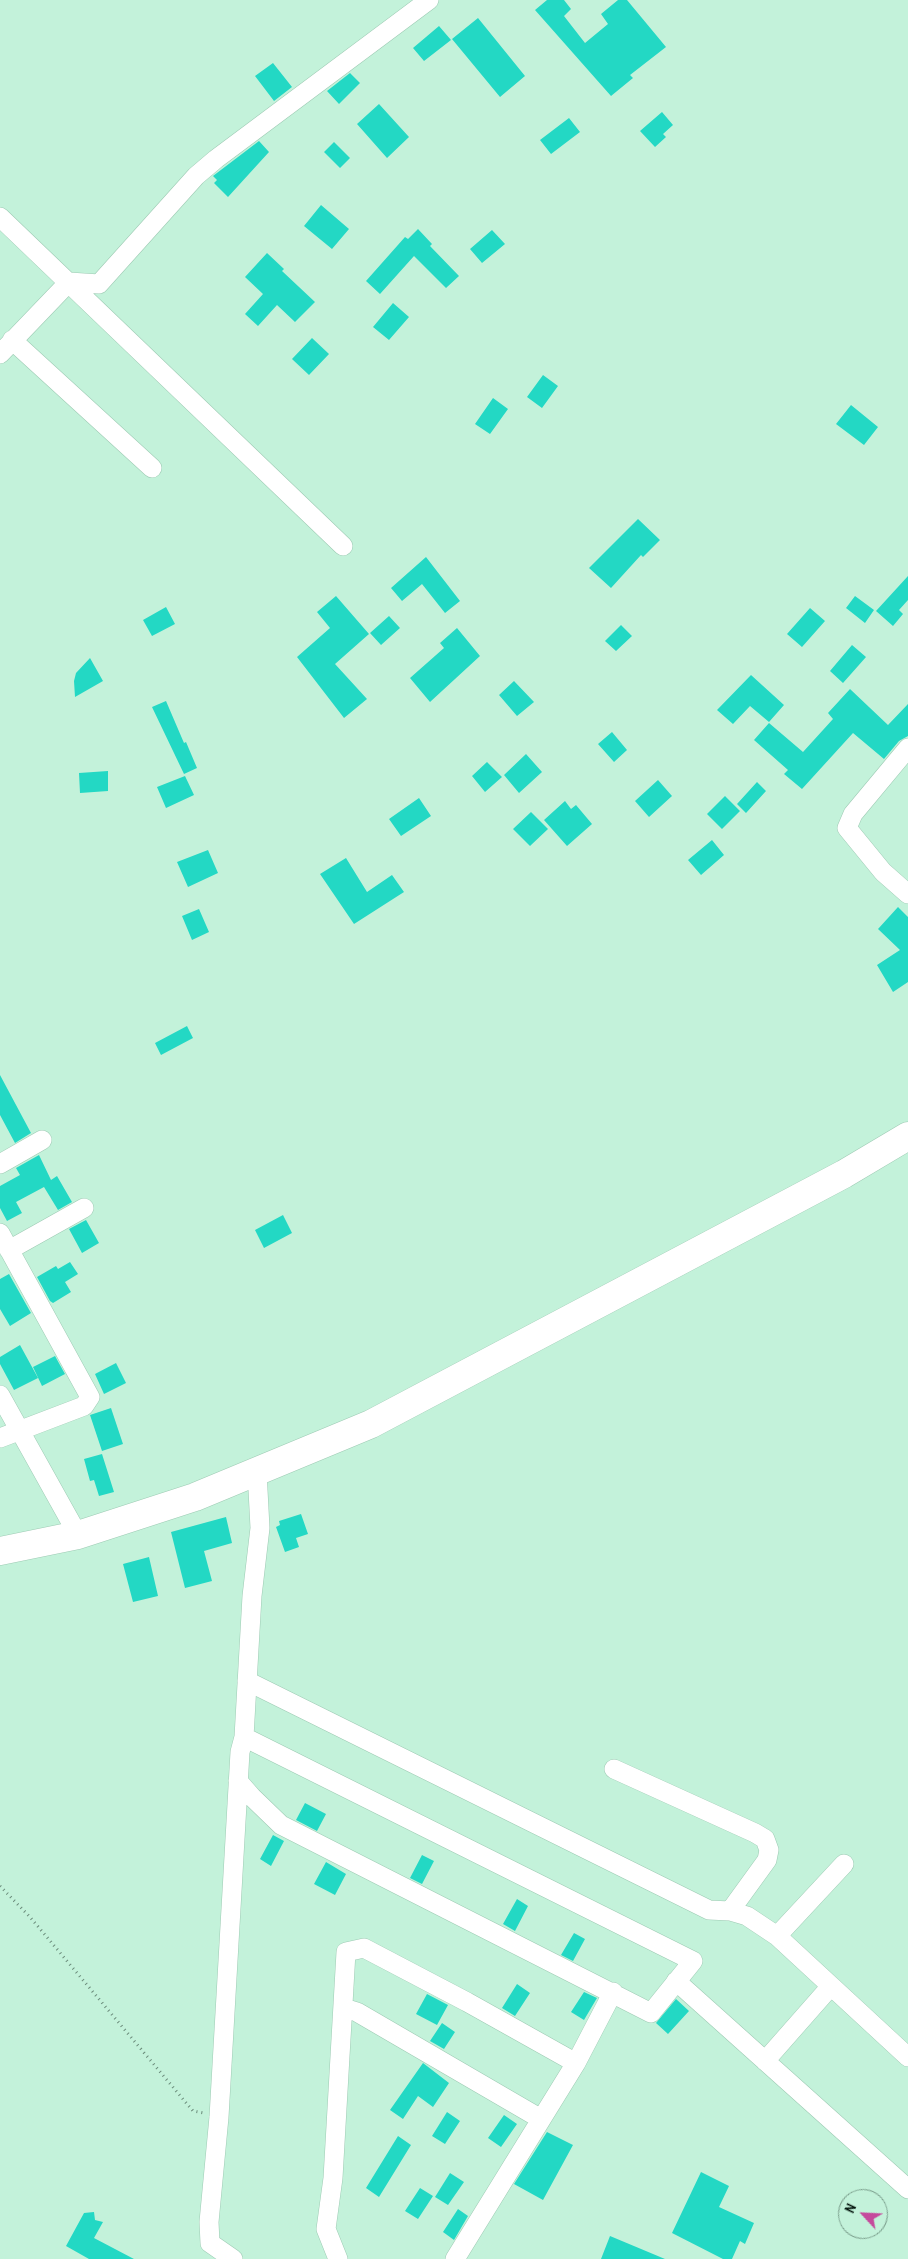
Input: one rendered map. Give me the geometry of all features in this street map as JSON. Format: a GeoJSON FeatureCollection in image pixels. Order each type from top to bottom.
{"type":"FeatureCollection","features":[{"type":"Feature","properties":{"kind":"street"},"geometry":{"type":"LineString","coordinates":[[0,354],[70,282],[99,284],[196,176],[216,159],[429,0]]}},
{"type":"Feature","properties":{"kind":"street"},"geometry":{"type":"LineString","coordinates":[[0,217],[70,282],[343,546]]}},
{"type":"Feature","properties":{"kind":"street"},"geometry":{"type":"LineString","coordinates":[[12,340],[152,468]]}},
{"type":"Feature","properties":{"kind":"street"},"geometry":{"type":"LineString","coordinates":[[908,748],[853,814],[847,828],[883,872],[908,894]]}},
{"type":"Feature","properties":{"kind":"street"},"geometry":{"type":"LineString","coordinates":[[0,1551],[78,1535],[195,1497],[371,1424],[844,1174],[908,1136]]}},
{"type":"Feature","properties":{"kind":"street"},"geometry":{"type":"LineString","coordinates":[[0,1164],[42,1140]]}},
{"type":"Feature","properties":{"kind":"street"},"geometry":{"type":"LineString","coordinates":[[10,1250],[84,1208]]}},
{"type":"Feature","properties":{"kind":"street"},"geometry":{"type":"LineString","coordinates":[[0,1233],[90,1397],[84,1406],[0,1438]]}},
{"type":"Feature","properties":{"kind":"street"},"geometry":{"type":"LineString","coordinates":[[0,1395],[78,1535]]}},
{"type":"Feature","properties":{"kind":"street"},"geometry":{"type":"LineString","coordinates":[[233,2259],[210,2243],[209,2222],[219,2117],[240,1752],[244,1737],[252,1596],[260,1528],[257,1471]]}},
{"type":"Feature","properties":{"kind":"street"},"geometry":{"type":"LineString","coordinates":[[246,1680],[709,1910],[730,1911],[747,1916],[777,1936],[908,2057]]}},
{"type":"Feature","properties":{"kind":"street"},"geometry":{"type":"LineString","coordinates":[[238,1781],[281,1825],[613,1992],[651,2013],[693,1961],[244,1737]]}},
{"type":"Feature","properties":{"kind":"street"},"geometry":{"type":"LineString","coordinates":[[614,1769],[765,1839],[769,1850],[768,1860],[730,1911]]}},
{"type":"Feature","properties":{"kind":"street"},"geometry":{"type":"LineString","coordinates":[[777,1936],[844,1864]]}},
{"type":"Feature","properties":{"kind":"street"},"geometry":{"type":"LineString","coordinates":[[338,2259],[326,2230],[333,2178],[346,1952],[364,1948],[467,2002],[576,2063]]}},
{"type":"Feature","properties":{"kind":"street"},"geometry":{"type":"LineString","coordinates":[[676,1981],[908,2189]]}},
{"type":"Feature","properties":{"kind":"street"},"geometry":{"type":"LineString","coordinates":[[765,2061],[831,1986]]}},
{"type":"Feature","properties":{"kind":"street"},"geometry":{"type":"LineString","coordinates":[[455,2259],[576,2063],[613,1992]]}},
{"type":"Feature","properties":{"kind":"street"},"geometry":{"type":"LineString","coordinates":[[344,2008],[357,2012],[541,2119]]}},
{"type":"Feature","properties":{"kind":"path"},"geometry":{"type":"LineString","coordinates":[[0,1886],[30,1917],[193,2111],[219,2117]]}},
{"type":"Feature","properties":{"kind":"building"},"geometry":{"type":"Polygon","coordinates":[[[547,0],[564,0],[571,9],[564,16],[585,43],[608,24],[601,14],[618,0],[627,0],[666,47],[630,75],[633,78],[611,96],[535,10],[547,0]]]}},
{"type":"Feature","properties":{"kind":"building"},"geometry":{"type":"Polygon","coordinates":[[[478,18],[525,76],[500,97],[452,39],[478,18]]]}},
{"type":"Feature","properties":{"kind":"building"},"geometry":{"type":"Polygon","coordinates":[[[439,26],[451,40],[424,61],[413,48],[439,26]]]}},
{"type":"Feature","properties":{"kind":"building"},"geometry":{"type":"Polygon","coordinates":[[[273,63],[292,87],[274,101],[255,76],[273,63]]]}},
{"type":"Feature","properties":{"kind":"building"},"geometry":{"type":"Polygon","coordinates":[[[350,73],[360,83],[339,104],[327,91],[350,73]]]}},
{"type":"Feature","properties":{"kind":"building"},"geometry":{"type":"Polygon","coordinates":[[[379,104],[409,137],[387,158],[357,124],[379,104]]]}},
{"type":"Feature","properties":{"kind":"building"},"geometry":{"type":"Polygon","coordinates":[[[662,112],[673,125],[663,134],[666,137],[655,147],[640,131],[662,112]]]}},
{"type":"Feature","properties":{"kind":"building"},"geometry":{"type":"Polygon","coordinates":[[[569,118],[580,132],[551,154],[540,140],[569,118]]]}},
{"type":"Feature","properties":{"kind":"building"},"geometry":{"type":"Polygon","coordinates":[[[259,141],[269,152],[228,197],[214,183],[217,180],[213,176],[259,141]]]}},
{"type":"Feature","properties":{"kind":"building"},"geometry":{"type":"Polygon","coordinates":[[[334,142],[350,158],[340,168],[324,152],[334,142]]]}},
{"type":"Feature","properties":{"kind":"building"},"geometry":{"type":"Polygon","coordinates":[[[321,205],[349,229],[332,249],[304,226],[321,205]]]}},
{"type":"Feature","properties":{"kind":"building"},"geometry":{"type":"Polygon","coordinates":[[[418,229],[432,244],[430,246],[459,276],[446,288],[414,256],[380,294],[366,281],[405,237],[408,239],[418,229]]]}},
{"type":"Feature","properties":{"kind":"building"},"geometry":{"type":"Polygon","coordinates":[[[492,230],[505,244],[482,263],[470,249],[492,230]]]}},
{"type":"Feature","properties":{"kind":"building"},"geometry":{"type":"Polygon","coordinates":[[[267,253],[284,269],[282,271],[315,302],[295,322],[277,305],[258,326],[245,314],[263,294],[245,277],[267,253]]]}},
{"type":"Feature","properties":{"kind":"building"},"geometry":{"type":"Polygon","coordinates":[[[393,303],[409,317],[389,340],[373,327],[393,303]]]}},
{"type":"Feature","properties":{"kind":"building"},"geometry":{"type":"Polygon","coordinates":[[[312,338],[329,354],[309,375],[292,359],[312,338]]]}},
{"type":"Feature","properties":{"kind":"building"},"geometry":{"type":"Polygon","coordinates":[[[543,375],[558,386],[542,408],[527,397],[543,375]]]}},
{"type":"Feature","properties":{"kind":"building"},"geometry":{"type":"Polygon","coordinates":[[[493,398],[508,409],[490,434],[475,424],[493,398]]]}},
{"type":"Feature","properties":{"kind":"building"},"geometry":{"type":"Polygon","coordinates":[[[851,405],[878,427],[864,445],[836,424],[851,405]]]}},
{"type":"Feature","properties":{"kind":"building"},"geometry":{"type":"Polygon","coordinates":[[[638,519],[660,540],[643,557],[641,555],[611,588],[589,568],[638,519]]]}},
{"type":"Feature","properties":{"kind":"building"},"geometry":{"type":"Polygon","coordinates":[[[426,557],[460,601],[445,613],[422,584],[402,601],[391,588],[426,557]]]}},
{"type":"Feature","properties":{"kind":"building"},"geometry":{"type":"Polygon","coordinates":[[[908,576],[908,600],[899,610],[903,614],[893,626],[876,611],[908,576]]]}},
{"type":"Feature","properties":{"kind":"building"},"geometry":{"type":"Polygon","coordinates":[[[336,596],[369,634],[335,664],[367,699],[344,718],[297,657],[330,628],[317,612],[336,596]]]}},
{"type":"Feature","properties":{"kind":"building"},"geometry":{"type":"Polygon","coordinates":[[[855,596],[874,610],[865,623],[846,608],[855,596]]]}},
{"type":"Feature","properties":{"kind":"building"},"geometry":{"type":"Polygon","coordinates":[[[166,607],[175,624],[152,636],[143,620],[166,607]]]}},
{"type":"Feature","properties":{"kind":"building"},"geometry":{"type":"Polygon","coordinates":[[[810,608],[825,621],[802,647],[787,634],[810,608]]]}},
{"type":"Feature","properties":{"kind":"building"},"geometry":{"type":"Polygon","coordinates":[[[389,616],[400,628],[381,645],[370,633],[389,616]]]}},
{"type":"Feature","properties":{"kind":"building"},"geometry":{"type":"Polygon","coordinates":[[[621,625],[632,636],[616,651],[605,641],[621,625]]]}},
{"type":"Feature","properties":{"kind":"building"},"geometry":{"type":"Polygon","coordinates":[[[457,628],[480,656],[430,702],[410,678],[444,648],[440,643],[457,628]]]}},
{"type":"Feature","properties":{"kind":"building"},"geometry":{"type":"Polygon","coordinates":[[[852,645],[866,657],[843,683],[830,671],[852,645]]]}},
{"type":"Feature","properties":{"kind":"building"},"geometry":{"type":"Polygon","coordinates":[[[90,658],[103,681],[75,697],[74,681],[76,673],[90,658]]]}},
{"type":"Feature","properties":{"kind":"building"},"geometry":{"type":"Polygon","coordinates":[[[751,675],[784,705],[769,722],[750,706],[733,724],[717,710],[751,675]]]}},
{"type":"Feature","properties":{"kind":"building"},"geometry":{"type":"Polygon","coordinates":[[[514,681],[534,702],[517,716],[499,695],[514,681]]]}},
{"type":"Feature","properties":{"kind":"building"},"geometry":{"type":"Polygon","coordinates":[[[850,689],[888,725],[908,704],[908,736],[899,741],[884,759],[853,733],[802,789],[784,774],[788,770],[754,740],[769,723],[803,752],[833,719],[828,713],[850,689]]]}},
{"type":"Feature","properties":{"kind":"building"},"geometry":{"type":"Polygon","coordinates":[[[166,701],[197,768],[184,774],[152,707],[166,701]]]}},
{"type":"Feature","properties":{"kind":"building"},"geometry":{"type":"Polygon","coordinates":[[[612,732],[627,750],[614,762],[598,744],[612,732]]]}},
{"type":"Feature","properties":{"kind":"building"},"geometry":{"type":"Polygon","coordinates":[[[526,754],[542,772],[519,793],[504,775],[526,754]]]}},
{"type":"Feature","properties":{"kind":"building"},"geometry":{"type":"Polygon","coordinates":[[[487,762],[502,777],[485,792],[472,776],[487,762]]]}},
{"type":"Feature","properties":{"kind":"building"},"geometry":{"type":"Polygon","coordinates":[[[108,771],[108,791],[80,793],[79,773],[108,771]]]}},
{"type":"Feature","properties":{"kind":"building"},"geometry":{"type":"Polygon","coordinates":[[[185,776],[194,795],[166,808],[157,787],[185,776]]]}},
{"type":"Feature","properties":{"kind":"building"},"geometry":{"type":"Polygon","coordinates":[[[658,780],[672,796],[649,817],[635,801],[658,780]]]}},
{"type":"Feature","properties":{"kind":"building"},"geometry":{"type":"Polygon","coordinates":[[[757,782],[766,791],[746,813],[737,804],[757,782]]]}},
{"type":"Feature","properties":{"kind":"building"},"geometry":{"type":"Polygon","coordinates":[[[725,796],[740,811],[722,829],[707,814],[725,796]]]}},
{"type":"Feature","properties":{"kind":"building"},"geometry":{"type":"Polygon","coordinates":[[[419,798],[431,816],[401,836],[389,819],[419,798]]]}},
{"type":"Feature","properties":{"kind":"building"},"geometry":{"type":"Polygon","coordinates":[[[565,801],[571,809],[576,805],[592,824],[567,846],[544,820],[565,801]]]}},
{"type":"Feature","properties":{"kind":"building"},"geometry":{"type":"Polygon","coordinates":[[[531,812],[548,829],[530,846],[513,829],[531,812]]]}},
{"type":"Feature","properties":{"kind":"building"},"geometry":{"type":"Polygon","coordinates":[[[712,840],[724,855],[701,875],[688,860],[712,840]]]}},
{"type":"Feature","properties":{"kind":"building"},"geometry":{"type":"Polygon","coordinates":[[[208,850],[218,873],[188,887],[177,862],[208,850]]]}},
{"type":"Feature","properties":{"kind":"building"},"geometry":{"type":"Polygon","coordinates":[[[346,858],[367,892],[392,875],[404,892],[354,924],[320,874],[346,858]]]}},
{"type":"Feature","properties":{"kind":"building"},"geometry":{"type":"Polygon","coordinates":[[[898,907],[908,917],[908,982],[893,992],[877,965],[900,950],[878,929],[898,907]]]}},
{"type":"Feature","properties":{"kind":"building"},"geometry":{"type":"Polygon","coordinates":[[[199,909],[209,932],[192,940],[182,916],[199,909]]]}},
{"type":"Feature","properties":{"kind":"building"},"geometry":{"type":"Polygon","coordinates":[[[187,1026],[193,1038],[161,1055],[155,1043],[187,1026]]]}},
{"type":"Feature","properties":{"kind":"building"},"geometry":{"type":"Polygon","coordinates":[[[0,1075],[31,1133],[15,1143],[0,1115],[0,1075]]]}},
{"type":"Feature","properties":{"kind":"building"},"geometry":{"type":"Polygon","coordinates":[[[39,1155],[51,1180],[57,1176],[72,1202],[58,1210],[44,1187],[16,1202],[22,1213],[7,1221],[0,1208],[0,1186],[20,1175],[16,1168],[39,1155]]]}},
{"type":"Feature","properties":{"kind":"building"},"geometry":{"type":"Polygon","coordinates":[[[283,1215],[292,1233],[264,1248],[255,1230],[283,1215]]]}},
{"type":"Feature","properties":{"kind":"building"},"geometry":{"type":"Polygon","coordinates":[[[86,1220],[99,1243],[82,1253],[69,1229],[86,1220]]]}},
{"type":"Feature","properties":{"kind":"building"},"geometry":{"type":"Polygon","coordinates":[[[70,1262],[78,1274],[65,1282],[71,1292],[53,1303],[50,1301],[37,1277],[56,1266],[58,1269],[70,1262]]]}},
{"type":"Feature","properties":{"kind":"building"},"geometry":{"type":"Polygon","coordinates":[[[9,1274],[31,1313],[10,1326],[0,1309],[0,1279],[9,1274]]]}},
{"type":"Feature","properties":{"kind":"building"},"geometry":{"type":"Polygon","coordinates":[[[20,1345],[38,1378],[14,1390],[0,1364],[0,1357],[20,1345]]]}},
{"type":"Feature","properties":{"kind":"building"},"geometry":{"type":"Polygon","coordinates":[[[55,1356],[65,1374],[42,1386],[33,1367],[55,1356]]]}},
{"type":"Feature","properties":{"kind":"building"},"geometry":{"type":"Polygon","coordinates":[[[116,1363],[126,1383],[104,1394],[95,1374],[116,1363]]]}},
{"type":"Feature","properties":{"kind":"building"},"geometry":{"type":"Polygon","coordinates":[[[111,1408],[123,1444],[102,1451],[90,1415],[111,1408]]]}},
{"type":"Feature","properties":{"kind":"building"},"geometry":{"type":"Polygon","coordinates":[[[102,1454],[114,1492],[99,1496],[94,1480],[90,1481],[84,1459],[102,1454]]]}},
{"type":"Feature","properties":{"kind":"building"},"geometry":{"type":"Polygon","coordinates":[[[301,1514],[308,1534],[296,1538],[299,1547],[285,1552],[276,1527],[280,1525],[279,1521],[301,1514]]]}},
{"type":"Feature","properties":{"kind":"building"},"geometry":{"type":"Polygon","coordinates":[[[226,1517],[232,1543],[204,1551],[212,1581],[185,1588],[171,1532],[226,1517]]]}},
{"type":"Feature","properties":{"kind":"building"},"geometry":{"type":"Polygon","coordinates":[[[149,1557],[158,1596],[133,1602],[123,1564],[149,1557]]]}},
{"type":"Feature","properties":{"kind":"building"},"geometry":{"type":"Polygon","coordinates":[[[305,1803],[326,1814],[317,1831],[296,1820],[305,1803]]]}},
{"type":"Feature","properties":{"kind":"building"},"geometry":{"type":"Polygon","coordinates":[[[273,1835],[284,1841],[271,1866],[260,1859],[273,1835]]]}},
{"type":"Feature","properties":{"kind":"building"},"geometry":{"type":"Polygon","coordinates":[[[422,1855],[434,1861],[422,1884],[410,1878],[422,1855]]]}},
{"type":"Feature","properties":{"kind":"building"},"geometry":{"type":"Polygon","coordinates":[[[326,1862],[346,1874],[335,1895],[314,1884],[326,1862]]]}},
{"type":"Feature","properties":{"kind":"building"},"geometry":{"type":"Polygon","coordinates":[[[517,1899],[528,1906],[515,1931],[503,1924],[517,1899]]]}},
{"type":"Feature","properties":{"kind":"building"},"geometry":{"type":"Polygon","coordinates":[[[574,1933],[585,1939],[573,1961],[561,1955],[574,1933]]]}},
{"type":"Feature","properties":{"kind":"building"},"geometry":{"type":"Polygon","coordinates":[[[517,1984],[530,1993],[515,2016],[502,2008],[517,1984]]]}},
{"type":"Feature","properties":{"kind":"building"},"geometry":{"type":"Polygon","coordinates":[[[584,1992],[597,1998],[584,2020],[571,2012],[584,1992]]]}},
{"type":"Feature","properties":{"kind":"building"},"geometry":{"type":"Polygon","coordinates":[[[427,1994],[448,2005],[437,2025],[416,2014],[427,1994]]]}},
{"type":"Feature","properties":{"kind":"building"},"geometry":{"type":"Polygon","coordinates":[[[676,1999],[689,2011],[668,2034],[656,2023],[676,1999]]]}},
{"type":"Feature","properties":{"kind":"building"},"geometry":{"type":"Polygon","coordinates":[[[442,2023],[455,2032],[444,2049],[430,2041],[442,2023]]]}},
{"type":"Feature","properties":{"kind":"building"},"geometry":{"type":"Polygon","coordinates":[[[423,2063],[449,2083],[433,2107],[418,2096],[403,2119],[390,2110],[423,2063]]]}},
{"type":"Feature","properties":{"kind":"building"},"geometry":{"type":"Polygon","coordinates":[[[447,2112],[460,2121],[445,2144],[432,2136],[447,2112]]]}},
{"type":"Feature","properties":{"kind":"building"},"geometry":{"type":"Polygon","coordinates":[[[504,2115],[517,2124],[501,2147],[488,2138],[504,2115]]]}},
{"type":"Feature","properties":{"kind":"building"},"geometry":{"type":"Polygon","coordinates":[[[547,2132],[573,2145],[543,2200],[514,2184],[547,2132]]]}},
{"type":"Feature","properties":{"kind":"building"},"geometry":{"type":"Polygon","coordinates":[[[398,2136],[411,2145],[379,2197],[366,2188],[398,2136]]]}},
{"type":"Feature","properties":{"kind":"building"},"geometry":{"type":"Polygon","coordinates":[[[701,2172],[729,2186],[719,2207],[754,2223],[745,2244],[740,2241],[732,2259],[723,2259],[672,2233],[701,2172]]]}},
{"type":"Feature","properties":{"kind":"building"},"geometry":{"type":"Polygon","coordinates":[[[450,2173],[464,2182],[448,2205],[435,2197],[450,2173]]]}},
{"type":"Feature","properties":{"kind":"building"},"geometry":{"type":"Polygon","coordinates":[[[420,2188],[433,2196],[418,2219],[405,2211],[420,2188]]]}},
{"type":"Feature","properties":{"kind":"building"},"geometry":{"type":"Polygon","coordinates":[[[458,2209],[468,2216],[454,2240],[443,2232],[458,2209]]]}},
{"type":"Feature","properties":{"kind":"building"},"geometry":{"type":"Polygon","coordinates":[[[94,2212],[95,2220],[103,2222],[94,2238],[134,2259],[89,2259],[66,2246],[84,2213],[94,2212]]]}},
{"type":"Feature","properties":{"kind":"building"},"geometry":{"type":"Polygon","coordinates":[[[610,2236],[665,2259],[601,2259],[610,2236]]]}}]}
